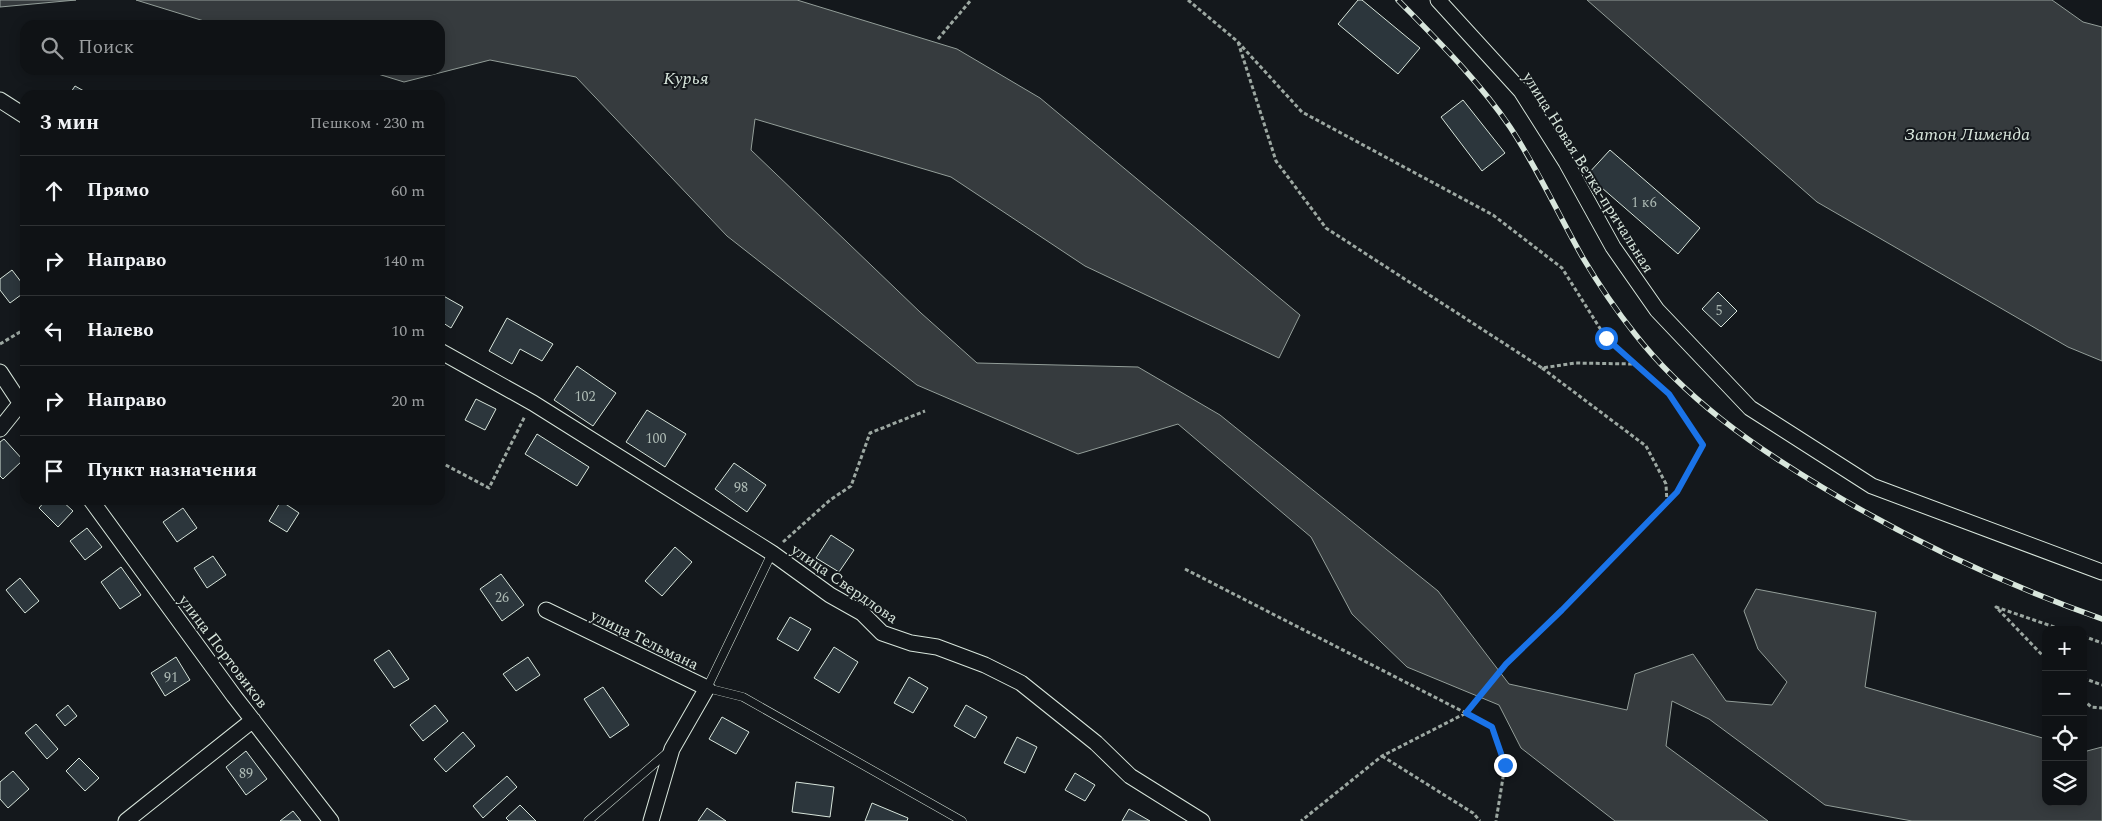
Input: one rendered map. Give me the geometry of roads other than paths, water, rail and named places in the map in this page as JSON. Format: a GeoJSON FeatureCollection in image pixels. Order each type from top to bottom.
{"type":"FeatureCollection","features":[{"type":"Feature","properties":{"kind":"street","name":"улица Новая Ветка-причальная"},"geometry":{"type":"LineString","coordinates":[[1438,0],[1521,91],[1566,162],[1613,247],[1657,310],[1750,408],[1872,486],[2102,572]]}},
{"type":"Feature","properties":{"kind":"street"},"geometry":{"type":"LineString","coordinates":[[0,100],[20,113]]}},
{"type":"Feature","properties":{"kind":"street","name":"улица Свердлова"},"geometry":{"type":"LineString","coordinates":[[445,354],[533,403],[772,553],[830,595],[862,613],[882,633],[911,643],[937,647],[985,664],[1021,683],[1096,743],[1130,776],[1202,821]]}},
{"type":"Feature","properties":{"kind":"street"},"geometry":{"type":"LineString","coordinates":[[0,372],[20,402]]}},
{"type":"Feature","properties":{"kind":"street"},"geometry":{"type":"LineString","coordinates":[[0,429],[20,410]]}},
{"type":"Feature","properties":{"kind":"street","name":"улица Портовиков"},"geometry":{"type":"LineString","coordinates":[[95,505],[253,720],[331,821]]}},
{"type":"Feature","properties":{"kind":"street","name":"улица Тельмана"},"geometry":{"type":"LineString","coordinates":[[546,610],[707,688],[672,749],[651,821]]}},
{"type":"Feature","properties":{"kind":"street"},"geometry":{"type":"LineString","coordinates":[[126,821],[253,720]]}},
{"type":"Feature","properties":{"kind":"lane"},"geometry":{"type":"LineString","coordinates":[[772,553],[707,688],[743,697],[962,821]]}},
{"type":"Feature","properties":{"kind":"lane"},"geometry":{"type":"LineString","coordinates":[[588,821],[672,749]]}},
{"type":"Feature","properties":{"kind":"water"},"geometry":{"type":"Polygon","coordinates":[[[0,0],[76,0],[0,7],[0,0]]]}},
{"type":"Feature","properties":{"kind":"water","name":"Курья"},"geometry":{"type":"Polygon","coordinates":[[[136,0],[797,0],[957,49],[1040,98],[1300,315],[1279,358],[1085,266],[951,177],[755,119],[751,150],[921,313],[977,363],[1138,367],[1220,415],[1438,591],[1509,684],[1627,710],[1635,674],[1693,654],[1726,701],[1772,705],[1787,682],[1758,649],[1744,611],[1756,589],[1876,612],[1865,687],[2042,738],[2042,806],[2087,806],[2087,751],[2102,747],[2102,821],[1912,821],[1825,805],[1709,719],[1672,701],[1666,746],[1768,821],[1615,821],[1521,748],[1499,705],[1407,667],[1352,614],[1311,537],[1178,424],[1078,454],[917,385],[727,236],[576,77],[490,60],[445,72],[445,20],[201,20],[136,0]]]}},
{"type":"Feature","properties":{"kind":"water","name":"Затон Лименда"},"geometry":{"type":"Polygon","coordinates":[[[1587,0],[2052,0],[2083,22],[2102,27],[2102,361],[2068,347],[1817,202],[1587,0]]]}},
{"type":"Feature","properties":{"kind":"water","name":"Курья"},"geometry":{"type":"Polygon","coordinates":[[[381,75],[431,75],[404,82],[381,75]]]}},
{"type":"Feature","properties":{"kind":"railway"},"geometry":{"type":"LineString","coordinates":[[1398,0],[1457,61],[1498,110],[1530,159],[1583,258],[1608,297],[1628,325],[1655,357],[1698,400],[1771,455],[1856,507],[1924,543],[1994,576],[2102,619]]}}]}
